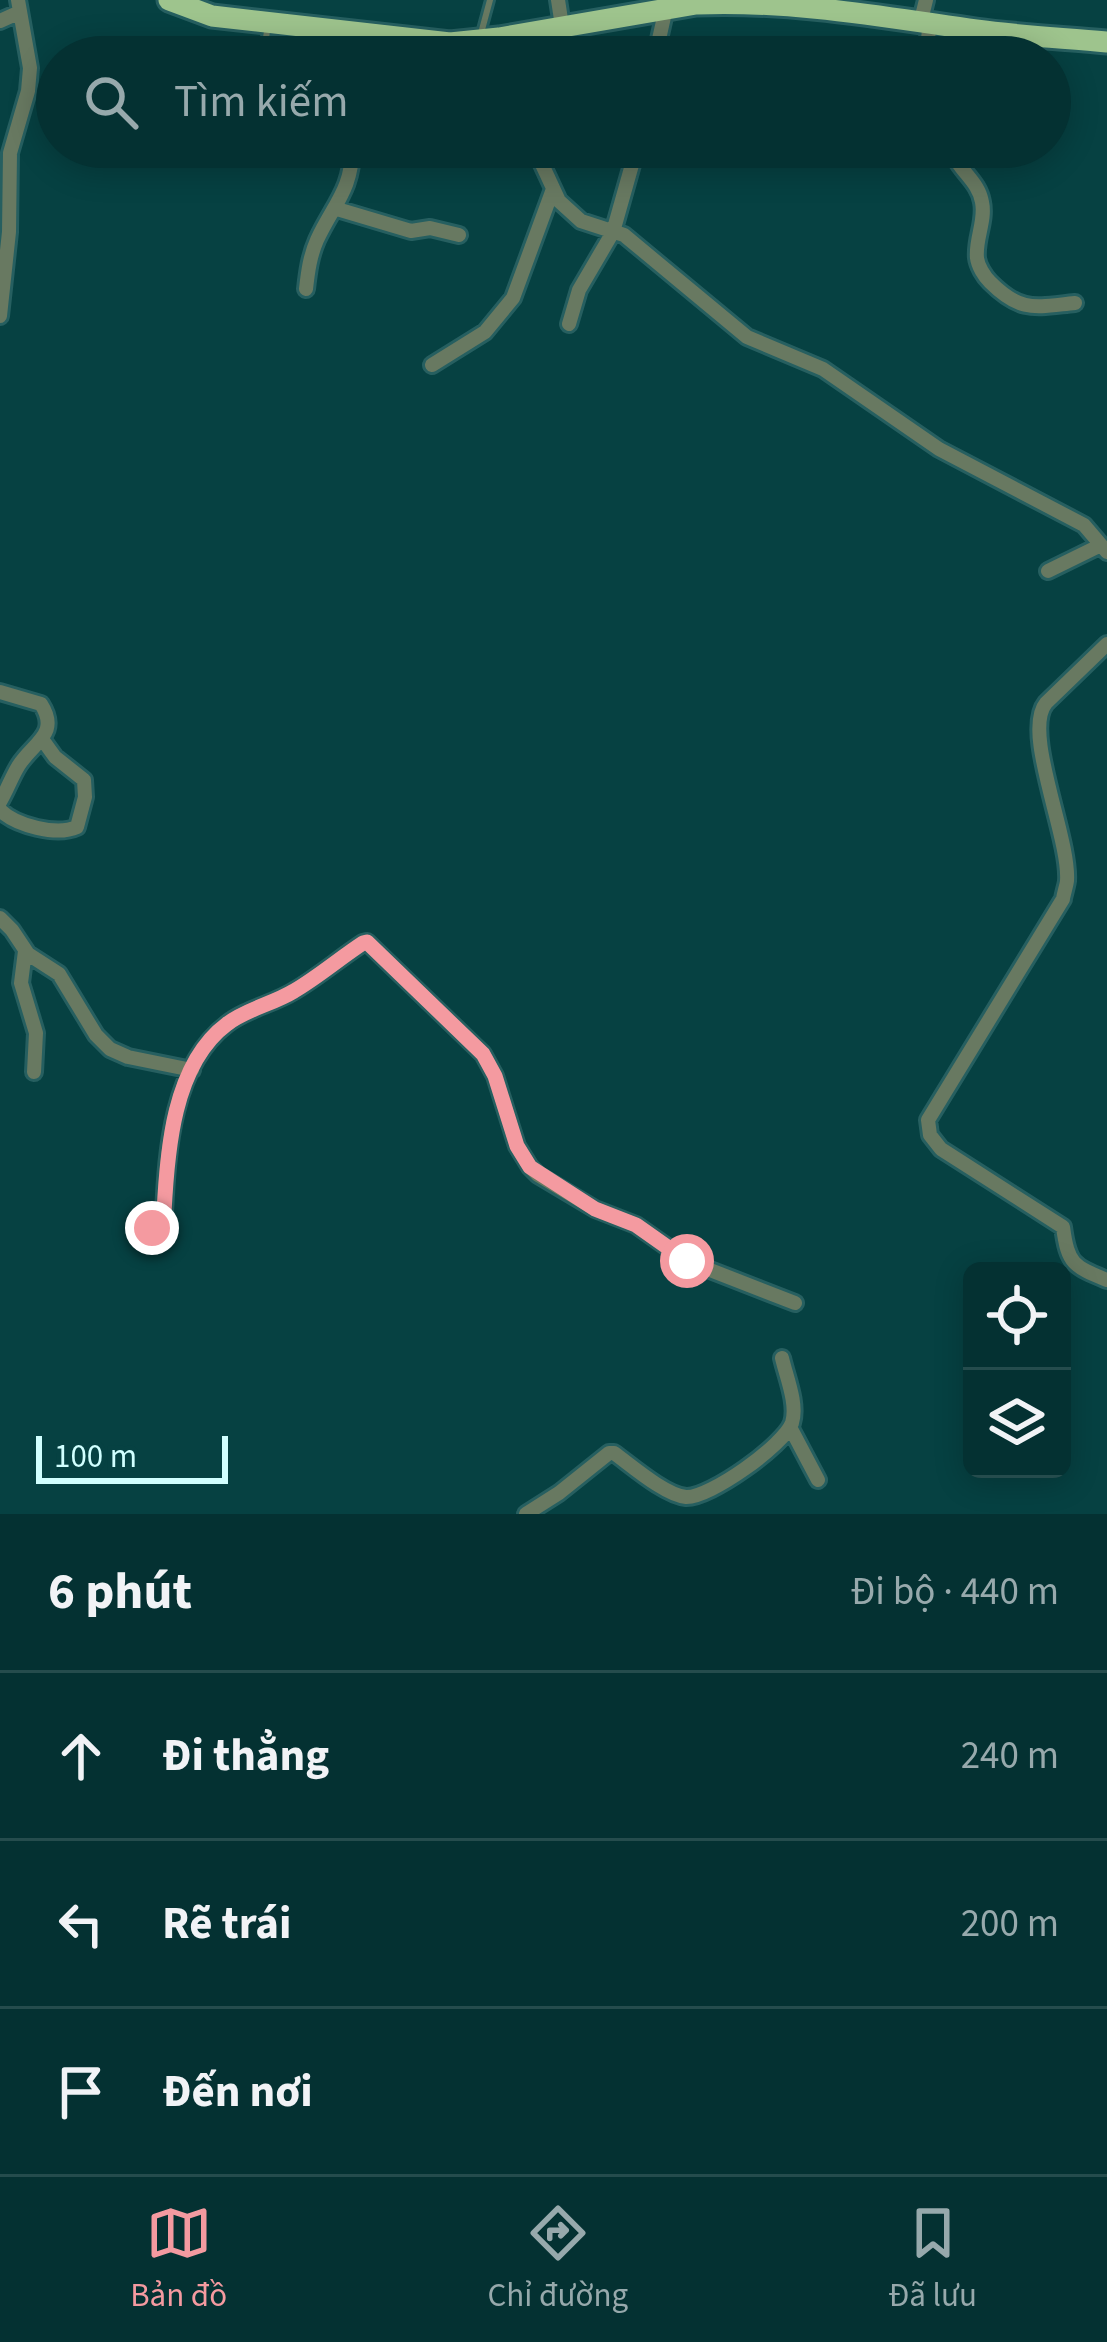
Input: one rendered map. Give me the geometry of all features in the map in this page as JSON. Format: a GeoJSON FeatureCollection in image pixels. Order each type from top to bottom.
{"type":"FeatureCollection","features":[{"type":"Feature","properties":{"kind":"highway"},"geometry":{"type":"LineString","coordinates":[[169,0],[212,16],[390,36]]}},
{"type":"Feature","properties":{"kind":"highway"},"geometry":{"type":"LineString","coordinates":[[526,36],[666,8],[729,1],[926,14],[983,32],[1038,36]]}},
{"type":"Feature","properties":{"kind":"highway"},"geometry":{"type":"LineString","coordinates":[[1071,38],[1107,41]]}},
{"type":"Feature","properties":{"kind":"street"},"geometry":{"type":"LineString","coordinates":[[558,0],[562,26]]}},
{"type":"Feature","properties":{"kind":"street"},"geometry":{"type":"LineString","coordinates":[[0,21],[19,6],[30,68],[10,153],[9,232],[0,316]]}},
{"type":"Feature","properties":{"kind":"street"},"geometry":{"type":"LineString","coordinates":[[660,36],[666,8]]}},
{"type":"Feature","properties":{"kind":"street"},"geometry":{"type":"LineString","coordinates":[[353,31],[353,36]]}},
{"type":"Feature","properties":{"kind":"street"},"geometry":{"type":"LineString","coordinates":[[306,289],[314,247],[337,209],[349,168]]}},
{"type":"Feature","properties":{"kind":"street"},"geometry":{"type":"LineString","coordinates":[[544,168],[566,210],[581,221],[624,235],[746,337],[823,369],[939,449],[1084,525],[1104,549],[1048,571]]}},
{"type":"Feature","properties":{"kind":"street"},"geometry":{"type":"LineString","coordinates":[[569,324],[579,290],[613,232],[631,168]]}},
{"type":"Feature","properties":{"kind":"street"},"geometry":{"type":"LineString","coordinates":[[961,168],[982,200],[976,257],[982,273],[1024,306],[1075,303]]}},
{"type":"Feature","properties":{"kind":"street"},"geometry":{"type":"LineString","coordinates":[[432,365],[485,332],[513,298],[553,189]]}},
{"type":"Feature","properties":{"kind":"street"},"geometry":{"type":"LineString","coordinates":[[337,209],[411,231],[438,229],[459,235]]}},
{"type":"Feature","properties":{"kind":"street"},"geometry":{"type":"LineString","coordinates":[[1107,644],[1046,703],[1038,718],[1064,847],[1067,882],[1063,899],[928,1120],[930,1135],[941,1149],[1063,1226],[1066,1255],[1072,1263],[1107,1280]]}},
{"type":"Feature","properties":{"kind":"street"},"geometry":{"type":"LineString","coordinates":[[0,692],[41,704],[49,726],[23,759],[0,806],[8,818],[68,831],[77,827],[84,781],[42,740]]}},
{"type":"Feature","properties":{"kind":"street"},"geometry":{"type":"LineString","coordinates":[[0,918],[26,951],[59,974],[96,1035],[110,1049],[192,1070]]}},
{"type":"Feature","properties":{"kind":"street"},"geometry":{"type":"LineString","coordinates":[[152,1228],[163,1218],[170,1135],[192,1070],[214,1036],[230,1021],[295,991],[367,942],[483,1054],[495,1076],[517,1146],[538,1175],[595,1209],[636,1225],[687,1261],[795,1303]]}},
{"type":"Feature","properties":{"kind":"street"},"geometry":{"type":"LineString","coordinates":[[26,951],[21,983],[36,1033],[34,1072]]}},
{"type":"Feature","properties":{"kind":"street"},"geometry":{"type":"LineString","coordinates":[[526,1514],[609,1453],[680,1496],[695,1496],[743,1469],[790,1427],[793,1411],[782,1358]]}},
{"type":"Feature","properties":{"kind":"street"},"geometry":{"type":"LineString","coordinates":[[790,1427],[818,1480]]}},
{"type":"Feature","properties":{"kind":"lane"},"geometry":{"type":"LineString","coordinates":[[490,1],[493,36]]}},
{"type":"Feature","properties":{"kind":"lane"},"geometry":{"type":"LineString","coordinates":[[266,36],[268,22]]}},
{"type":"Feature","properties":{"kind":"route"},"geometry":{"type":"LineString","coordinates":[[152,1228],[163,1218],[167,1150],[179,1101],[214,1036],[230,1021],[295,991],[367,942],[483,1054],[522,1157],[538,1175],[595,1209],[636,1225],[687,1261]]}}]}
